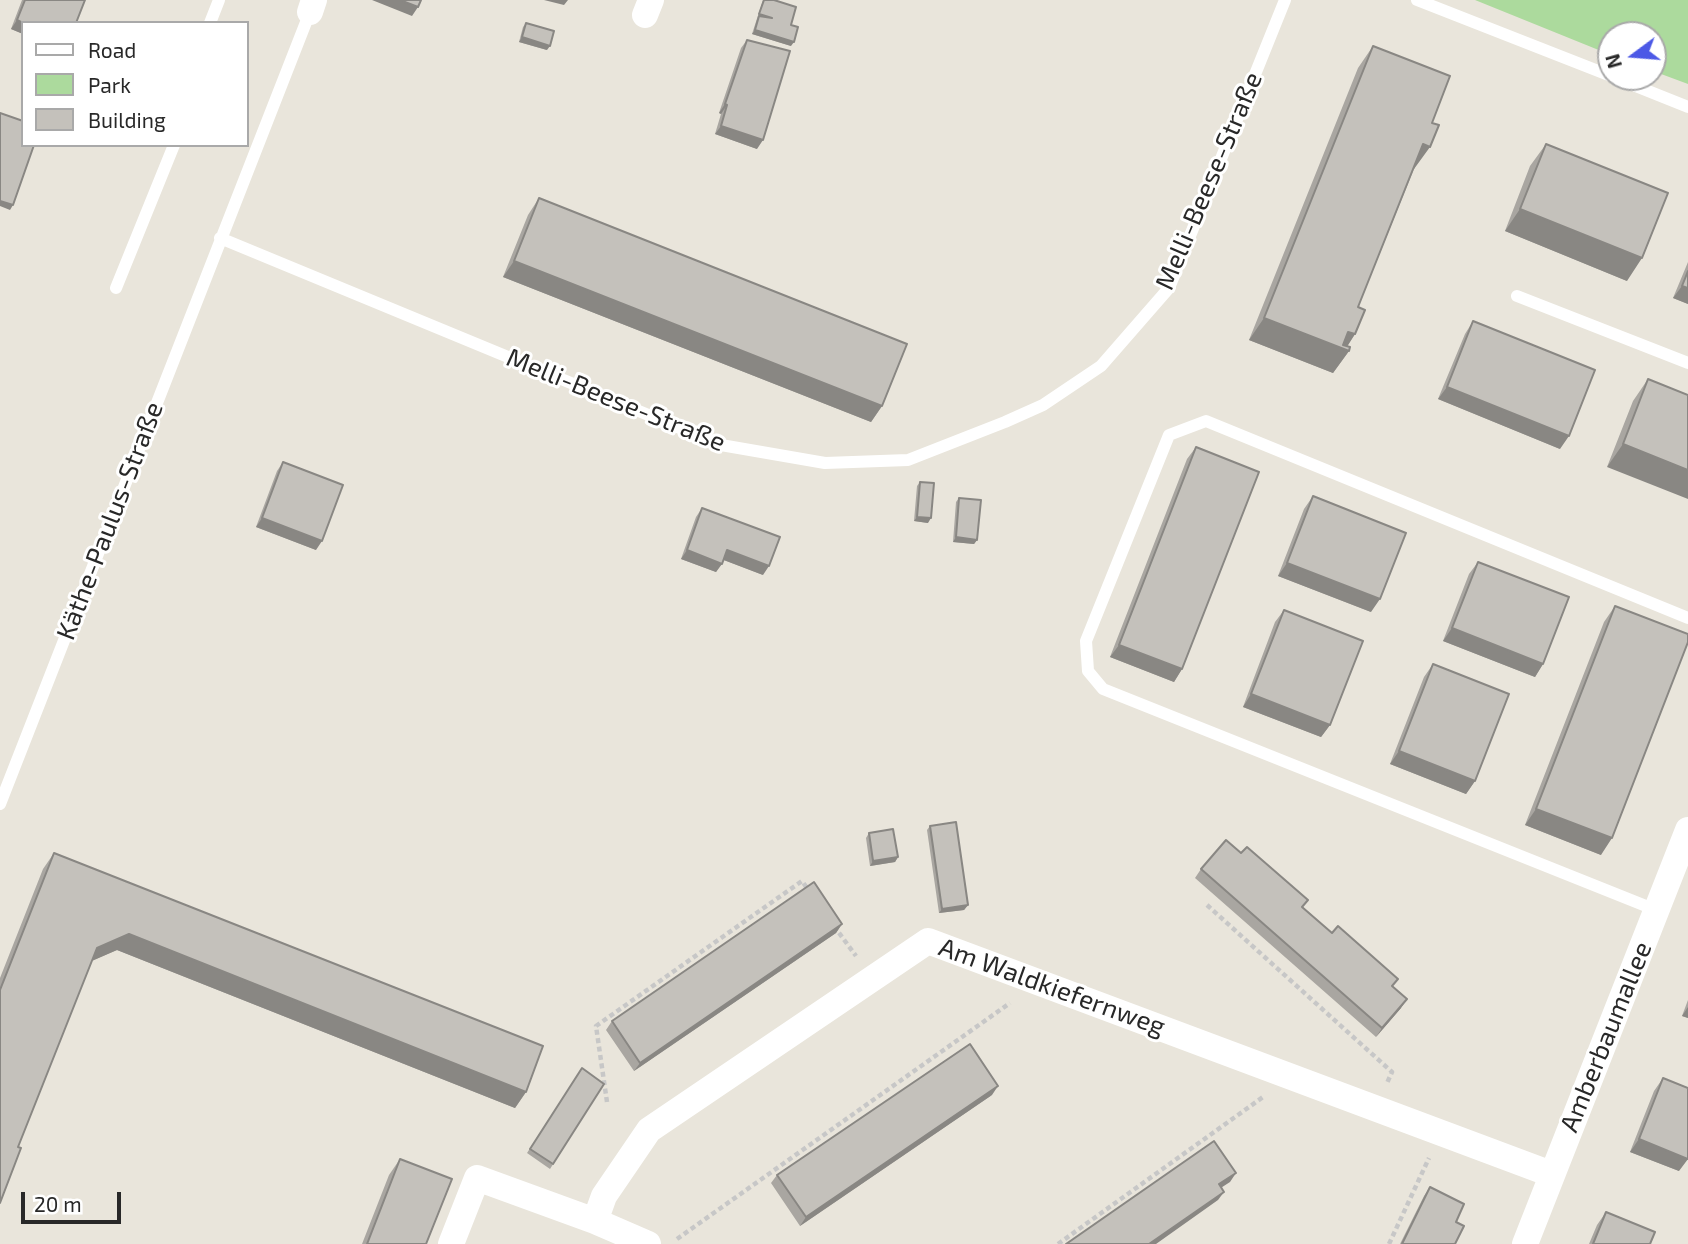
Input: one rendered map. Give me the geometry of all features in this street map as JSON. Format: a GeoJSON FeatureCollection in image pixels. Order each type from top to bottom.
{"type":"FeatureCollection","features":[{"type":"Feature","properties":{"kind":"street","name":"Amberbaumallee"},"geometry":{"type":"LineString","coordinates":[[1525,1244],[1688,830]]}},
{"type":"Feature","properties":{"kind":"street","name":"Am Waldkiefernweg"},"geometry":{"type":"LineString","coordinates":[[595,1221],[604,1196],[649,1130],[928,941],[1551,1174]]}},
{"type":"Feature","properties":{"kind":"street"},"geometry":{"type":"LineString","coordinates":[[451,1244],[477,1178],[595,1221],[648,1244]]}},
{"type":"Feature","properties":{"kind":"lane"},"geometry":{"type":"LineString","coordinates":[[211,21],[219,0]]}},
{"type":"Feature","properties":{"kind":"lane","name":"Melli-Beese-Straße"},"geometry":{"type":"LineString","coordinates":[[220,238],[721,444],[825,463],[908,460],[1043,405],[1101,366],[1169,288],[1285,0]]}},
{"type":"Feature","properties":{"kind":"lane"},"geometry":{"type":"LineString","coordinates":[[1417,0],[1597,71]]}},
{"type":"Feature","properties":{"kind":"lane","name":"Käthe-Paulus-Straße"},"geometry":{"type":"LineString","coordinates":[[0,804],[312,6]]}},
{"type":"Feature","properties":{"kind":"lane"},"geometry":{"type":"LineString","coordinates":[[1647,91],[1688,107]]}},
{"type":"Feature","properties":{"kind":"lane"},"geometry":{"type":"LineString","coordinates":[[116,288],[173,147]]}},
{"type":"Feature","properties":{"kind":"lane"},"geometry":{"type":"LineString","coordinates":[[1517,296],[1688,363]]}},
{"type":"Feature","properties":{"kind":"lane"},"geometry":{"type":"LineString","coordinates":[[1656,910],[1103,688],[1088,671],[1086,641],[1169,435],[1206,421],[1688,618]]}},
{"type":"Feature","properties":{"kind":"path"},"geometry":{"type":"LineString","coordinates":[[607,1102],[596,1026],[802,881],[810,892]]}},
{"type":"Feature","properties":{"kind":"path"},"geometry":{"type":"LineString","coordinates":[[1207,905],[1392,1072],[1376,1108]]}},
{"type":"Feature","properties":{"kind":"path"},"geometry":{"type":"LineString","coordinates":[[833,923],[872,980]]}},
{"type":"Feature","properties":{"kind":"path"},"geometry":{"type":"LineString","coordinates":[[671,1244],[1039,982]]}},
{"type":"Feature","properties":{"kind":"path"},"geometry":{"type":"LineString","coordinates":[[1058,1244],[1292,1077]]}},
{"type":"Feature","properties":{"kind":"path"},"geometry":{"type":"LineString","coordinates":[[1388,1244],[1442,1133]]}},
{"type":"Feature","properties":{"kind":"green space"},"geometry":{"type":"Polygon","coordinates":[[[1475,0],[1688,0],[1688,84],[1667,76],[1667,21],[1597,21],[1597,49],[1475,0]]]}},
{"type":"Feature","properties":{"kind":"building"},"geometry":{"type":"Polygon","coordinates":[[[25,0],[85,0],[77,21],[17,20],[25,0]]]}},
{"type":"Feature","properties":{"kind":"building"},"geometry":{"type":"Polygon","coordinates":[[[400,0],[421,0],[418,7],[400,0]]]}},
{"type":"Feature","properties":{"kind":"building"},"geometry":{"type":"Polygon","coordinates":[[[764,0],[774,0],[796,7],[791,25],[798,27],[794,42],[755,30],[759,16],[772,18],[759,14],[764,0]]]}},
{"type":"Feature","properties":{"kind":"building"},"geometry":{"type":"Polygon","coordinates":[[[526,23],[554,31],[550,46],[522,37],[526,23]]]}},
{"type":"Feature","properties":{"kind":"building"},"geometry":{"type":"Polygon","coordinates":[[[747,40],[790,51],[763,140],[721,126],[727,105],[725,104],[747,40]]]}},
{"type":"Feature","properties":{"kind":"building"},"geometry":{"type":"Polygon","coordinates":[[[1373,46],[1450,76],[1432,123],[1439,125],[1430,147],[1423,144],[1358,307],[1365,310],[1355,334],[1348,332],[1343,345],[1350,347],[1349,351],[1264,318],[1373,46]]]}},
{"type":"Feature","properties":{"kind":"building"},"geometry":{"type":"Polygon","coordinates":[[[0,113],[21,120],[21,147],[33,147],[13,205],[0,201],[0,113]]]}},
{"type":"Feature","properties":{"kind":"building"},"geometry":{"type":"Polygon","coordinates":[[[1546,144],[1668,193],[1642,258],[1520,209],[1546,144]]]}},
{"type":"Feature","properties":{"kind":"building"},"geometry":{"type":"Polygon","coordinates":[[[539,198],[907,344],[882,406],[514,261],[539,198]]]}},
{"type":"Feature","properties":{"kind":"building"},"geometry":{"type":"Polygon","coordinates":[[[1688,271],[1688,288],[1682,286],[1688,271]]]}},
{"type":"Feature","properties":{"kind":"building"},"geometry":{"type":"Polygon","coordinates":[[[1473,321],[1595,370],[1569,436],[1447,387],[1473,321]]]}},
{"type":"Feature","properties":{"kind":"building"},"geometry":{"type":"Polygon","coordinates":[[[1648,379],[1688,395],[1688,470],[1623,444],[1648,379]]]}},
{"type":"Feature","properties":{"kind":"building"},"geometry":{"type":"Polygon","coordinates":[[[1196,447],[1259,472],[1182,669],[1119,645],[1196,447]]]}},
{"type":"Feature","properties":{"kind":"building"},"geometry":{"type":"Polygon","coordinates":[[[283,462],[343,485],[322,541],[262,518],[283,462]]]}},
{"type":"Feature","properties":{"kind":"building"},"geometry":{"type":"Polygon","coordinates":[[[920,482],[934,483],[931,518],[917,517],[920,482]]]}},
{"type":"Feature","properties":{"kind":"building"},"geometry":{"type":"Polygon","coordinates":[[[1313,496],[1406,533],[1380,599],[1287,563],[1313,496]]]}},
{"type":"Feature","properties":{"kind":"building"},"geometry":{"type":"Polygon","coordinates":[[[959,498],[981,500],[977,540],[956,537],[959,498]]]}},
{"type":"Feature","properties":{"kind":"building"},"geometry":{"type":"Polygon","coordinates":[[[702,508],[780,537],[769,566],[727,550],[722,564],[687,550],[702,508]]]}},
{"type":"Feature","properties":{"kind":"building"},"geometry":{"type":"Polygon","coordinates":[[[1478,562],[1569,597],[1543,664],[1452,628],[1478,562]]]}},
{"type":"Feature","properties":{"kind":"building"},"geometry":{"type":"Polygon","coordinates":[[[1615,606],[1688,634],[1688,642],[1612,838],[1536,809],[1615,606]]]}},
{"type":"Feature","properties":{"kind":"building"},"geometry":{"type":"Polygon","coordinates":[[[1284,610],[1363,641],[1330,725],[1251,694],[1284,610]]]}},
{"type":"Feature","properties":{"kind":"building"},"geometry":{"type":"Polygon","coordinates":[[[1433,664],[1509,694],[1475,781],[1399,751],[1433,664]]]}},
{"type":"Feature","properties":{"kind":"building"},"geometry":{"type":"Polygon","coordinates":[[[956,822],[968,905],[942,909],[930,826],[956,822]]]}},
{"type":"Feature","properties":{"kind":"building"},"geometry":{"type":"Polygon","coordinates":[[[893,829],[898,857],[873,861],[869,833],[893,829]]]}},
{"type":"Feature","properties":{"kind":"building"},"geometry":{"type":"Polygon","coordinates":[[[1226,840],[1241,853],[1247,847],[1308,900],[1302,907],[1332,933],[1338,926],[1398,979],[1392,986],[1407,999],[1382,1028],[1201,869],[1226,840]]]}},
{"type":"Feature","properties":{"kind":"building"},"geometry":{"type":"Polygon","coordinates":[[[54,853],[543,1046],[526,1092],[129,934],[97,948],[18,1147],[21,1148],[0,1203],[0,990],[54,853]]]}},
{"type":"Feature","properties":{"kind":"building"},"geometry":{"type":"Polygon","coordinates":[[[814,882],[842,924],[640,1063],[612,1021],[814,882]]]}},
{"type":"Feature","properties":{"kind":"building"},"geometry":{"type":"Polygon","coordinates":[[[970,1044],[998,1086],[806,1217],[777,1175],[970,1044]]]}},
{"type":"Feature","properties":{"kind":"building"},"geometry":{"type":"Polygon","coordinates":[[[582,1068],[604,1084],[553,1164],[530,1149],[582,1068]]]}},
{"type":"Feature","properties":{"kind":"building"},"geometry":{"type":"Polygon","coordinates":[[[1663,1078],[1688,1088],[1688,1159],[1639,1139],[1663,1078]]]}},
{"type":"Feature","properties":{"kind":"building"},"geometry":{"type":"Polygon","coordinates":[[[1214,1141],[1236,1173],[1219,1184],[1224,1192],[1149,1244],[1066,1244],[1214,1141]]]}},
{"type":"Feature","properties":{"kind":"building"},"geometry":{"type":"Polygon","coordinates":[[[400,1159],[452,1179],[426,1244],[367,1244],[400,1159]]]}},
{"type":"Feature","properties":{"kind":"building"},"geometry":{"type":"Polygon","coordinates":[[[1430,1187],[1464,1204],[1456,1222],[1464,1226],[1455,1244],[1402,1244],[1430,1187]]]}},
{"type":"Feature","properties":{"kind":"building"},"geometry":{"type":"Polygon","coordinates":[[[1606,1212],[1655,1232],[1650,1244],[1593,1244],[1606,1212]]]}}]}
